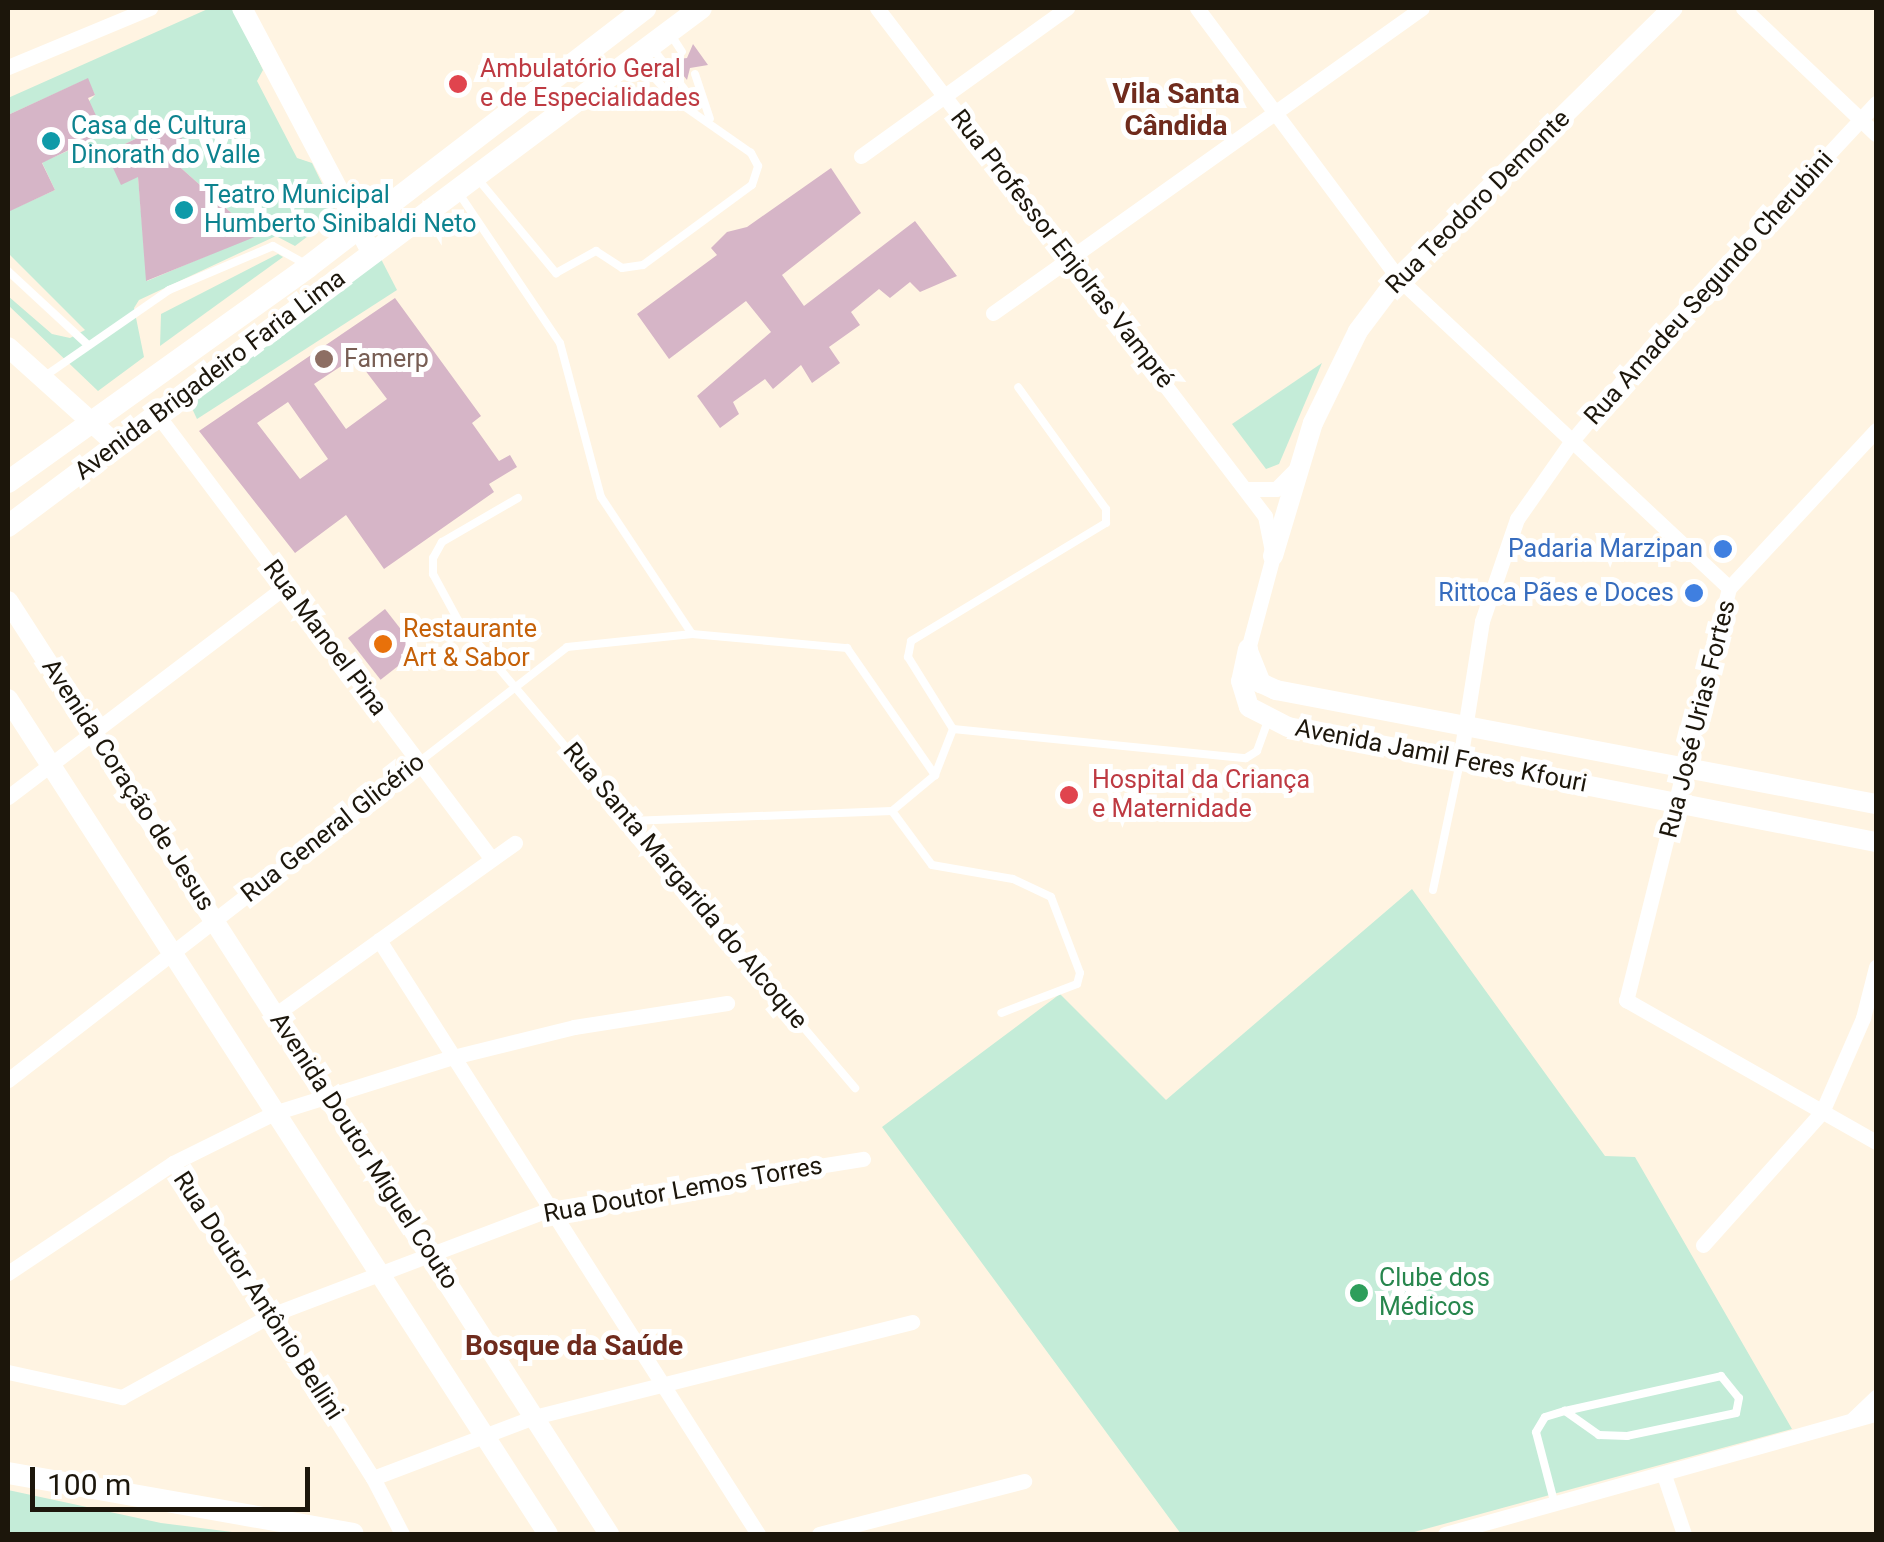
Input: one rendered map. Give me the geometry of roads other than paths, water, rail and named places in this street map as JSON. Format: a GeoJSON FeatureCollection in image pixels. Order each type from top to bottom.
{"type":"FeatureCollection","features":[{"type":"Feature","properties":{"kind":"main road","name":"Avenida Brigadeiro Faria Lima"},"geometry":{"type":"LineString","coordinates":[[8,482],[308,266],[645,8]]}},
{"type":"Feature","properties":{"kind":"main road","name":"Avenida Brigadeiro Faria Lima"},"geometry":{"type":"LineString","coordinates":[[8,526],[159,417],[701,8]]}},
{"type":"Feature","properties":{"kind":"main road"},"geometry":{"type":"LineString","coordinates":[[8,1473],[353,1534]]}},
{"type":"Feature","properties":{"kind":"street"},"geometry":{"type":"LineString","coordinates":[[8,67],[150,8]]}},
{"type":"Feature","properties":{"kind":"street"},"geometry":{"type":"LineString","coordinates":[[242,8],[355,230],[372,254]]}},
{"type":"Feature","properties":{"kind":"street","name":"Rua Professor Enjolras Vampré"},"geometry":{"type":"LineString","coordinates":[[877,8],[1248,489],[1264,516],[1274,556]]}},
{"type":"Feature","properties":{"kind":"street"},"geometry":{"type":"LineString","coordinates":[[861,156],[1067,8]]}},
{"type":"Feature","properties":{"kind":"street"},"geometry":{"type":"LineString","coordinates":[[1197,8],[1398,278],[1730,588]]}},
{"type":"Feature","properties":{"kind":"street"},"geometry":{"type":"LineString","coordinates":[[993,314],[1422,8]]}},
{"type":"Feature","properties":{"kind":"street","name":"Rua Teodoro Demonte"},"geometry":{"type":"LineString","coordinates":[[1248,650],[1300,464],[1358,331],[1398,278],[1673,8]]}},
{"type":"Feature","properties":{"kind":"street"},"geometry":{"type":"LineString","coordinates":[[1743,8],[1876,134]]}},
{"type":"Feature","properties":{"kind":"street","name":"Rua Amadeu Segundo Cherubini"},"geometry":{"type":"LineString","coordinates":[[1460,760],[1495,571],[1517,520],[1570,442],[1669,325],[1876,104]]}},
{"type":"Feature","properties":{"kind":"street"},"geometry":{"type":"LineString","coordinates":[[8,346],[118,446]]}},
{"type":"Feature","properties":{"kind":"street","name":"Rua Manoel Pina"},"geometry":{"type":"LineString","coordinates":[[159,417],[491,858]]}},
{"type":"Feature","properties":{"kind":"street","name":"Rua José Urias Fortes"},"geometry":{"type":"LineString","coordinates":[[1822,1112],[1626,1000],[1688,768],[1711,642],[1730,588],[1876,430]]}},
{"type":"Feature","properties":{"kind":"street"},"geometry":{"type":"LineString","coordinates":[[1248,489],[1276,488],[1300,464]]}},
{"type":"Feature","properties":{"kind":"street"},"geometry":{"type":"LineString","coordinates":[[8,797],[286,586]]}},
{"type":"Feature","properties":{"kind":"street","name":"Avenida Coração de Jesus"},"geometry":{"type":"LineString","coordinates":[[8,600],[214,920]]}},
{"type":"Feature","properties":{"kind":"street","name":"Avenida Jamil Feres Kfouri"},"geometry":{"type":"LineString","coordinates":[[1248,650],[1261,683],[1276,690],[1876,804]]}},
{"type":"Feature","properties":{"kind":"street","name":"Avenida Jamil Feres Kfouri"},"geometry":{"type":"LineString","coordinates":[[1248,650],[1244,696],[1268,720],[1876,842]]}},
{"type":"Feature","properties":{"kind":"street","name":"Avenida Coração de Jesus"},"geometry":{"type":"LineString","coordinates":[[8,699],[174,952]]}},
{"type":"Feature","properties":{"kind":"street","name":"Rua General Glicério"},"geometry":{"type":"LineString","coordinates":[[8,1080],[419,762]]}},
{"type":"Feature","properties":{"kind":"street"},"geometry":{"type":"LineString","coordinates":[[276,1014],[515,842]]}},
{"type":"Feature","properties":{"kind":"street","name":"Avenida Doutor Miguel Couto"},"geometry":{"type":"LineString","coordinates":[[214,920],[609,1534]]}},
{"type":"Feature","properties":{"kind":"street"},"geometry":{"type":"LineString","coordinates":[[379,940],[656,1382],[758,1534]]}},
{"type":"Feature","properties":{"kind":"street","name":"Avenida Doutor Miguel Couto"},"geometry":{"type":"LineString","coordinates":[[174,952],[548,1534]]}},
{"type":"Feature","properties":{"kind":"street"},"geometry":{"type":"LineString","coordinates":[[1704,1245],[1822,1112],[1863,1018],[1876,967]]}},
{"type":"Feature","properties":{"kind":"street"},"geometry":{"type":"LineString","coordinates":[[8,1273],[172,1163],[274,1113],[454,1057],[574,1028],[727,1002]]}},
{"type":"Feature","properties":{"kind":"street"},"geometry":{"type":"LineString","coordinates":[[1822,1112],[1876,1142]]}},
{"type":"Feature","properties":{"kind":"street","name":"Rua Doutor Lemos Torres"},"geometry":{"type":"LineString","coordinates":[[8,1372],[122,1397],[272,1315],[550,1209],[864,1158]]}},
{"type":"Feature","properties":{"kind":"street","name":"Rua Doutor Antônio Bellini"},"geometry":{"type":"LineString","coordinates":[[172,1163],[374,1478],[402,1534]]}},
{"type":"Feature","properties":{"kind":"street"},"geometry":{"type":"LineString","coordinates":[[374,1478],[534,1417],[656,1382],[912,1322]]}},
{"type":"Feature","properties":{"kind":"street"},"geometry":{"type":"LineString","coordinates":[[1850,1422],[1876,1398]]}},
{"type":"Feature","properties":{"kind":"street"},"geometry":{"type":"LineString","coordinates":[[1445,1534],[1876,1414]]}},
{"type":"Feature","properties":{"kind":"street"},"geometry":{"type":"LineString","coordinates":[[1664,1475],[1684,1534]]}},
{"type":"Feature","properties":{"kind":"street"},"geometry":{"type":"LineString","coordinates":[[819,1534],[1024,1481]]}},
{"type":"Feature","properties":{"kind":"lane"},"geometry":{"type":"LineString","coordinates":[[651,44],[682,52]]}},
{"type":"Feature","properties":{"kind":"lane"},"geometry":{"type":"LineString","coordinates":[[467,185],[552,271],[562,273],[596,252],[622,268],[643,265],[752,185],[758,166],[751,153],[710,119],[661,88],[651,44]]}},
{"type":"Feature","properties":{"kind":"lane"},"geometry":{"type":"LineString","coordinates":[[651,44],[692,99],[692,110]]}},
{"type":"Feature","properties":{"kind":"lane"},"geometry":{"type":"LineString","coordinates":[[696,74],[710,119]]}},
{"type":"Feature","properties":{"kind":"lane"},"geometry":{"type":"LineString","coordinates":[[467,185],[560,343],[601,497],[692,634]]}},
{"type":"Feature","properties":{"kind":"lane"},"geometry":{"type":"LineString","coordinates":[[43,378],[169,290],[273,246],[288,249],[308,266]]}},
{"type":"Feature","properties":{"kind":"lane"},"geometry":{"type":"LineString","coordinates":[[8,271],[88,345]]}},
{"type":"Feature","properties":{"kind":"lane"},"geometry":{"type":"LineString","coordinates":[[953,728],[908,657],[911,641],[1106,523],[1106,510],[1018,387]]}},
{"type":"Feature","properties":{"kind":"lane","name":"Rua Santa Margarida do Alcoque"},"geometry":{"type":"LineString","coordinates":[[518,498],[442,542],[432,574],[458,620],[855,1088]]}},
{"type":"Feature","properties":{"kind":"lane","name":"Rua General Glicério"},"geometry":{"type":"LineString","coordinates":[[419,762],[567,647],[692,634],[847,648],[935,775]]}},
{"type":"Feature","properties":{"kind":"lane"},"geometry":{"type":"LineString","coordinates":[[953,728],[1246,758],[1257,752],[1268,720]]}},
{"type":"Feature","properties":{"kind":"lane"},"geometry":{"type":"LineString","coordinates":[[630,821],[892,811],[935,775],[953,728]]}},
{"type":"Feature","properties":{"kind":"lane"},"geometry":{"type":"LineString","coordinates":[[1433,890],[1460,760]]}},
{"type":"Feature","properties":{"kind":"lane"},"geometry":{"type":"LineString","coordinates":[[892,811],[932,865],[1013,879],[1050,897],[1080,973],[1077,984],[1001,1012]]}},
{"type":"Feature","properties":{"kind":"lane"},"geometry":{"type":"LineString","coordinates":[[1555,1504],[1536,1432],[1545,1417],[1564,1411],[1722,1376],[1740,1398],[1736,1413],[1627,1436],[1599,1435],[1564,1411]]}},
{"type":"Feature","properties":{"kind":"place","name":"Ambulatório Geral e de Especialidades"},"geometry":{"type":"Point","coordinates":[458,84]}},
{"type":"Feature","properties":{"kind":"place","name":"Casa de Cultura Dinorath do Valle"},"geometry":{"type":"Point","coordinates":[51,141]}},
{"type":"Feature","properties":{"kind":"place","name":"Teatro Municipal Humberto Sinibaldi Neto"},"geometry":{"type":"Point","coordinates":[184,210]}},
{"type":"Feature","properties":{"kind":"place","name":"Famerp"},"geometry":{"type":"Point","coordinates":[324,359]}},
{"type":"Feature","properties":{"kind":"place","name":"Padaria Marzipan"},"geometry":{"type":"Point","coordinates":[1723,549]}},
{"type":"Feature","properties":{"kind":"place","name":"Rittoca Pães e Doces"},"geometry":{"type":"Point","coordinates":[1694,593]}},
{"type":"Feature","properties":{"kind":"place","name":"Restaurante Art & Sabor"},"geometry":{"type":"Point","coordinates":[383,644]}},
{"type":"Feature","properties":{"kind":"place","name":"Hospital da Criança e Maternidade"},"geometry":{"type":"Point","coordinates":[1069,795]}},
{"type":"Feature","properties":{"kind":"place","name":"Clube dos Médicos"},"geometry":{"type":"Point","coordinates":[1359,1293]}},
{"type":"Feature","properties":{"kind":"district","name":"Vila Santa Cândida"},"geometry":{"type":"Point","coordinates":[1176,110]}},
{"type":"Feature","properties":{"kind":"district","name":"Bosque da Saúde"},"geometry":{"type":"Point","coordinates":[574,1346]}}]}
